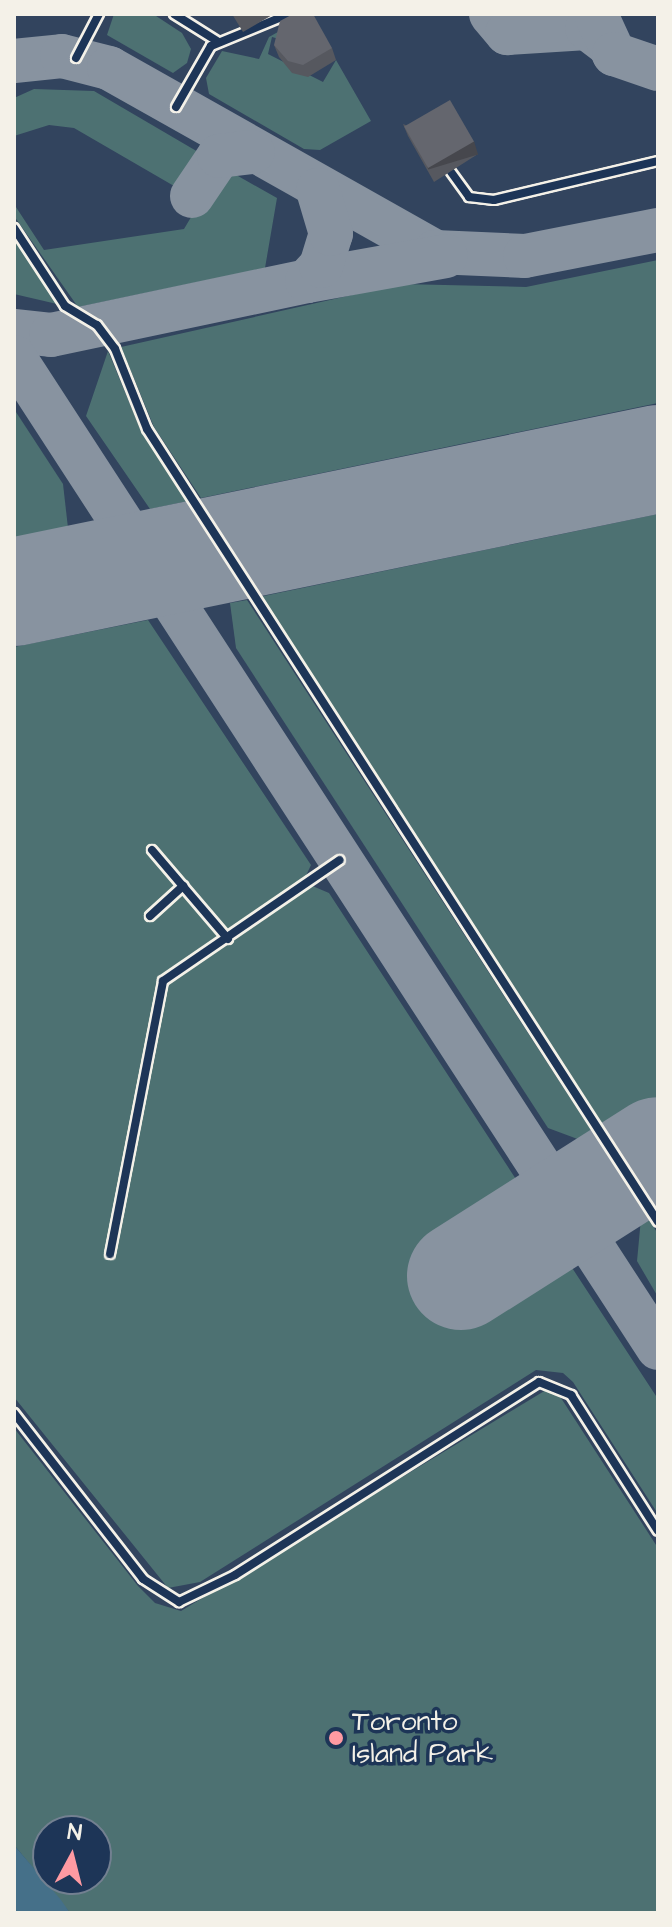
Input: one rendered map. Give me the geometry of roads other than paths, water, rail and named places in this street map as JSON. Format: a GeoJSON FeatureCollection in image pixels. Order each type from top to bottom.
{"type":"FeatureCollection","features":[{"type":"Feature","properties":{"kind":"lane"},"geometry":{"type":"LineString","coordinates":[[76,58],[99,14]]}},
{"type":"Feature","properties":{"kind":"lane"},"geometry":{"type":"LineString","coordinates":[[174,14],[217,41],[246,37],[289,14]]}},
{"type":"Feature","properties":{"kind":"lane"},"geometry":{"type":"LineString","coordinates":[[176,107],[217,41]]}},
{"type":"Feature","properties":{"kind":"lane"},"geometry":{"type":"LineString","coordinates":[[451,172],[469,197],[494,200],[658,161]]}},
{"type":"Feature","properties":{"kind":"lane"},"geometry":{"type":"LineString","coordinates":[[14,228],[65,306],[97,325],[115,349],[147,429],[658,1222]]}},
{"type":"Feature","properties":{"kind":"lane"},"geometry":{"type":"LineString","coordinates":[[152,850],[228,939]]}},
{"type":"Feature","properties":{"kind":"lane"},"geometry":{"type":"LineString","coordinates":[[110,1254],[163,981],[340,860]]}},
{"type":"Feature","properties":{"kind":"lane"},"geometry":{"type":"LineString","coordinates":[[150,916],[183,886]]}},
{"type":"Feature","properties":{"kind":"lane"},"geometry":{"type":"LineString","coordinates":[[14,1413],[143,1579],[179,1602],[224,1582],[539,1382],[571,1395],[658,1531]]}},
{"type":"Feature","properties":{"kind":"place","name":"Toronto Island Park"},"geometry":{"type":"Point","coordinates":[336,1738]}}]}
